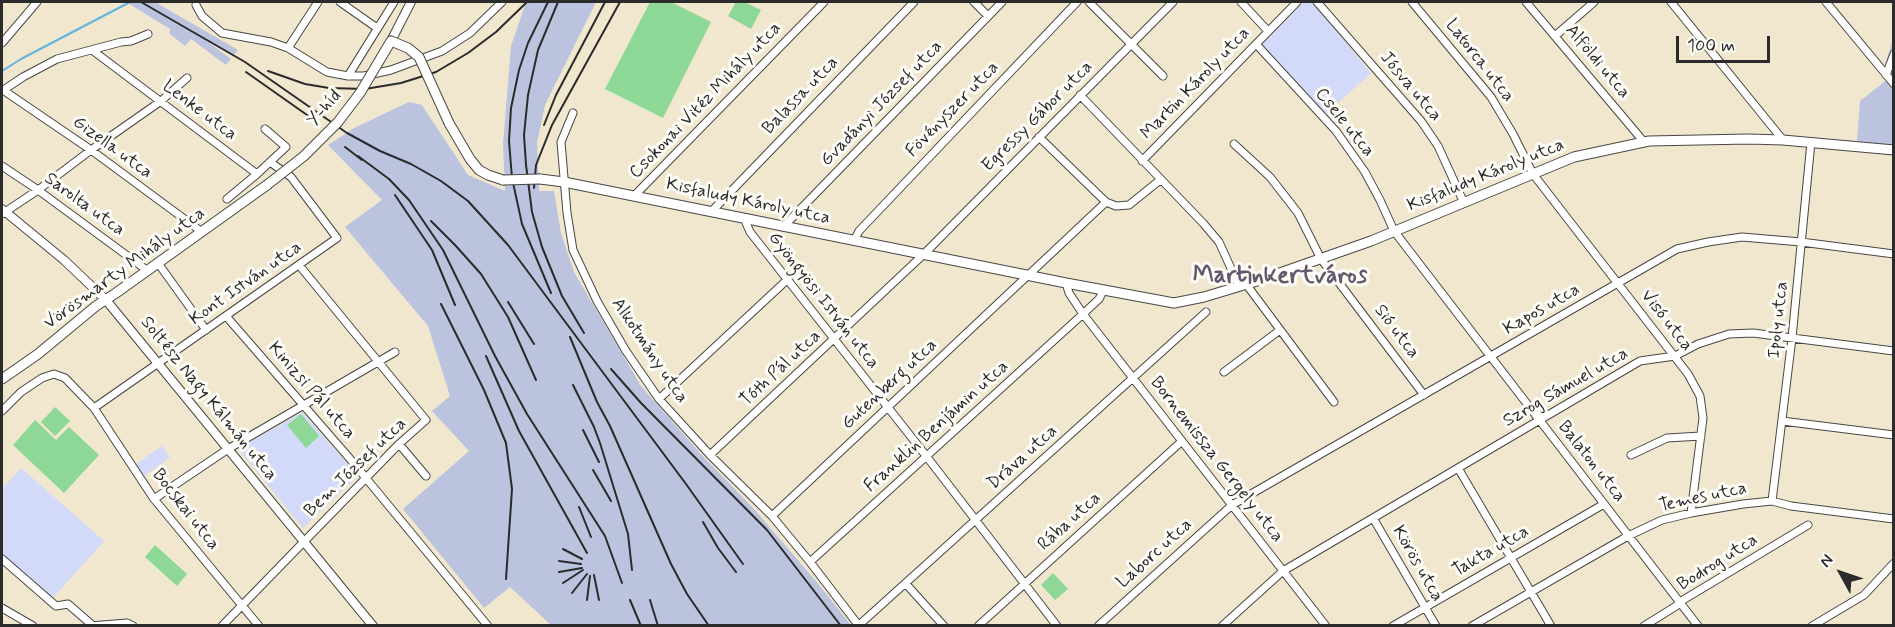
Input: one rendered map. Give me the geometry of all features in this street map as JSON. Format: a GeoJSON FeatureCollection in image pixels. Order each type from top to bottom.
{"type":"FeatureCollection","features":[{"type":"Feature","properties":{"kind":"main road","name":"Kisfaludy Károly utca"},"geometry":{"type":"LineString","coordinates":[[392,41],[408,48],[419,57],[449,123],[470,159],[479,170],[488,176],[503,180],[540,179],[564,182],[1103,291],[1174,303],[1204,297],[1322,258],[1574,157],[1644,142],[1783,140],[1893,150]]}},
{"type":"Feature","properties":{"kind":"main road","name":"Y-híd"},"geometry":{"type":"LineString","coordinates":[[267,185],[304,156],[338,122],[365,87],[392,41]]}},
{"type":"Feature","properties":{"kind":"main road","name":"Vörösmarty Mihály utca"},"geometry":{"type":"LineString","coordinates":[[2,379],[39,354],[82,316],[267,185]]}},
{"type":"Feature","properties":{"kind":"street"},"geometry":{"type":"LineString","coordinates":[[2,43],[37,2]]}},
{"type":"Feature","properties":{"kind":"street"},"geometry":{"type":"LineString","coordinates":[[288,48],[318,2]]}},
{"type":"Feature","properties":{"kind":"street"},"geometry":{"type":"LineString","coordinates":[[340,2],[377,28]]}},
{"type":"Feature","properties":{"kind":"street"},"geometry":{"type":"LineString","coordinates":[[348,76],[394,2]]}},
{"type":"Feature","properties":{"kind":"street","name":"Y-híd"},"geometry":{"type":"LineString","coordinates":[[392,41],[411,2]]}},
{"type":"Feature","properties":{"kind":"street"},"geometry":{"type":"LineString","coordinates":[[196,4],[201,16],[222,33],[271,42],[288,48],[327,72],[348,76],[375,74],[416,62],[442,51],[461,39],[502,2]]}},
{"type":"Feature","properties":{"kind":"street","name":"Csokonai Vitéz Mihály utca"},"geometry":{"type":"LineString","coordinates":[[634,195],[824,2]]}},
{"type":"Feature","properties":{"kind":"street","name":"Balassa utca"},"geometry":{"type":"LineString","coordinates":[[711,212],[914,2]]}},
{"type":"Feature","properties":{"kind":"street"},"geometry":{"type":"LineString","coordinates":[[974,2],[988,16]]}},
{"type":"Feature","properties":{"kind":"street","name":"Gvadányi József utca"},"geometry":{"type":"LineString","coordinates":[[783,227],[1002,2]]}},
{"type":"Feature","properties":{"kind":"street","name":"Fövényszer utca"},"geometry":{"type":"LineString","coordinates":[[854,241],[859,231],[1077,2]]}},
{"type":"Feature","properties":{"kind":"street"},"geometry":{"type":"LineString","coordinates":[[1089,2],[1163,76]]}},
{"type":"Feature","properties":{"kind":"street","name":"Egressy Gábor utca"},"geometry":{"type":"LineString","coordinates":[[924,254],[1173,2]]}},
{"type":"Feature","properties":{"kind":"street"},"geometry":{"type":"LineString","coordinates":[[1241,2],[1268,31]]}},
{"type":"Feature","properties":{"kind":"street","name":"Martin Károly utca"},"geometry":{"type":"LineString","coordinates":[[1142,161],[1297,2]]}},
{"type":"Feature","properties":{"kind":"street","name":"Jósva utca"},"geometry":{"type":"LineString","coordinates":[[1317,2],[1421,121],[1438,146],[1464,202]]}},
{"type":"Feature","properties":{"kind":"street","name":"Latorca utca"},"geometry":{"type":"LineString","coordinates":[[1412,2],[1491,97],[1533,174]]}},
{"type":"Feature","properties":{"kind":"street","name":"Alföldi utca"},"geometry":{"type":"LineString","coordinates":[[1526,2],[1644,142]]}},
{"type":"Feature","properties":{"kind":"street"},"geometry":{"type":"LineString","coordinates":[[1555,36],[1594,2]]}},
{"type":"Feature","properties":{"kind":"street"},"geometry":{"type":"LineString","coordinates":[[1671,2],[1783,140]]}},
{"type":"Feature","properties":{"kind":"street"},"geometry":{"type":"LineString","coordinates":[[1826,2],[1893,84]]}},
{"type":"Feature","properties":{"kind":"street"},"geometry":{"type":"LineString","coordinates":[[2,91],[57,59],[131,41],[148,34]]}},
{"type":"Feature","properties":{"kind":"street","name":"Csele utca"},"geometry":{"type":"LineString","coordinates":[[1256,44],[1336,131],[1365,172],[1394,231]]}},
{"type":"Feature","properties":{"kind":"street","name":"Lenke utca"},"geometry":{"type":"LineString","coordinates":[[92,50],[257,174]]}},
{"type":"Feature","properties":{"kind":"street"},"geometry":{"type":"LineString","coordinates":[[1886,75],[1893,54]]}},
{"type":"Feature","properties":{"kind":"street"},"geometry":{"type":"LineString","coordinates":[[2,212],[38,190],[161,101],[187,78]]}},
{"type":"Feature","properties":{"kind":"street","name":"Gizella utca"},"geometry":{"type":"LineString","coordinates":[[2,91],[92,150],[202,232]]}},
{"type":"Feature","properties":{"kind":"street"},"geometry":{"type":"LineString","coordinates":[[1080,95],[1219,242],[1242,285],[1280,330],[1334,402]]}},
{"type":"Feature","properties":{"kind":"street","name":"Alkotmány utca"},"geometry":{"type":"LineString","coordinates":[[573,113],[561,142],[564,182],[573,250],[597,301],[626,351],[659,399],[710,455],[772,516],[859,625]]}},
{"type":"Feature","properties":{"kind":"street"},"geometry":{"type":"LineString","coordinates":[[227,199],[286,147],[265,129]]}},
{"type":"Feature","properties":{"kind":"street"},"geometry":{"type":"LineString","coordinates":[[1039,137],[1106,202],[1116,206],[1129,205],[1160,180]]}},
{"type":"Feature","properties":{"kind":"street","name":"Ipoly utca"},"geometry":{"type":"LineString","coordinates":[[1772,501],[1792,338],[1811,142]]}},
{"type":"Feature","properties":{"kind":"street","name":"Sió utca"},"geometry":{"type":"LineString","coordinates":[[1234,144],[1270,177],[1298,213],[1322,258],[1424,395]]}},
{"type":"Feature","properties":{"kind":"street","name":"Kont István utca"},"geometry":{"type":"LineString","coordinates":[[94,408],[338,238],[291,177],[270,162]]}},
{"type":"Feature","properties":{"kind":"street","name":"Sarolta utca"},"geometry":{"type":"LineString","coordinates":[[2,166],[148,271]]}},
{"type":"Feature","properties":{"kind":"street","name":"Visó utca"},"geometry":{"type":"LineString","coordinates":[[1533,174],[1675,356],[1700,396],[1703,418],[1691,513]]}},
{"type":"Feature","properties":{"kind":"street"},"geometry":{"type":"LineString","coordinates":[[1028,276],[1106,202]]}},
{"type":"Feature","properties":{"kind":"street","name":"Soltész Nagy Kálmán utca"},"geometry":{"type":"LineString","coordinates":[[2,212],[64,260],[106,300],[373,626]]}},
{"type":"Feature","properties":{"kind":"street","name":"Gyöngyösi István utca"},"geometry":{"type":"LineString","coordinates":[[744,218],[750,232],[1057,626]]}},
{"type":"Feature","properties":{"kind":"street","name":"Balaton utca"},"geometry":{"type":"LineString","coordinates":[[1394,231],[1698,626]]}},
{"type":"Feature","properties":{"kind":"street","name":"Kapos utca"},"geometry":{"type":"LineString","coordinates":[[1233,506],[1677,249],[1742,237],[1893,254]]}},
{"type":"Feature","properties":{"kind":"street","name":"Tóth Pál utca"},"geometry":{"type":"LineString","coordinates":[[710,455],[924,254]]}},
{"type":"Feature","properties":{"kind":"street"},"geometry":{"type":"LineString","coordinates":[[158,264],[206,330]]}},
{"type":"Feature","properties":{"kind":"street","name":"Bem József utca"},"geometry":{"type":"LineString","coordinates":[[222,626],[303,540],[426,420],[299,265]]}},
{"type":"Feature","properties":{"kind":"street","name":"Gutenberg utca"},"geometry":{"type":"LineString","coordinates":[[772,516],[1028,276]]}},
{"type":"Feature","properties":{"kind":"street"},"geometry":{"type":"LineString","coordinates":[[659,399],[788,279]]}},
{"type":"Feature","properties":{"kind":"street"},"geometry":{"type":"LineString","coordinates":[[1066,283],[1069,294],[1083,314],[1099,299],[1103,291]]}},
{"type":"Feature","properties":{"kind":"street","name":"Dráva utca"},"geometry":{"type":"LineString","coordinates":[[859,625],[1206,312]]}},
{"type":"Feature","properties":{"kind":"street","name":"Bornemissza Gergely utca"},"geometry":{"type":"LineString","coordinates":[[1083,314],[1326,626]]}},
{"type":"Feature","properties":{"kind":"street","name":"Franklin Benjámin utca"},"geometry":{"type":"LineString","coordinates":[[810,562],[1083,314]]}},
{"type":"Feature","properties":{"kind":"street","name":"Kinizsi Pál utca"},"geometry":{"type":"LineString","coordinates":[[226,316],[488,626]]}},
{"type":"Feature","properties":{"kind":"street"},"geometry":{"type":"LineString","coordinates":[[1224,372],[1280,330]]}},
{"type":"Feature","properties":{"kind":"street","name":"Szrog Sámuel utca"},"geometry":{"type":"LineString","coordinates":[[1222,626],[1283,571],[1640,361],[1675,356],[1698,344],[1729,334],[1753,333],[1893,351]]}},
{"type":"Feature","properties":{"kind":"street"},"geometry":{"type":"LineString","coordinates":[[154,499],[228,449],[395,352]]}},
{"type":"Feature","properties":{"kind":"street","name":"Bocskai utca"},"geometry":{"type":"LineString","coordinates":[[2,411],[21,392],[42,378],[54,374],[65,378],[94,408],[154,499],[259,626]]}},
{"type":"Feature","properties":{"kind":"street"},"geometry":{"type":"LineString","coordinates":[[1782,421],[1893,435]]}},
{"type":"Feature","properties":{"kind":"street"},"geometry":{"type":"LineString","coordinates":[[1631,455],[1667,438],[1701,436]]}},
{"type":"Feature","properties":{"kind":"street","name":"Rába utca"},"geometry":{"type":"LineString","coordinates":[[978,626],[1182,441]]}},
{"type":"Feature","properties":{"kind":"street"},"geometry":{"type":"LineString","coordinates":[[399,444],[426,476]]}},
{"type":"Feature","properties":{"kind":"street"},"geometry":{"type":"LineString","coordinates":[[1458,468],[1551,626]]}},
{"type":"Feature","properties":{"kind":"street","name":"Temes utca"},"geometry":{"type":"LineString","coordinates":[[1472,626],[1628,536],[1662,520],[1743,504],[1772,501],[1791,506],[1893,519]]}},
{"type":"Feature","properties":{"kind":"street","name":"Takta utca"},"geometry":{"type":"LineString","coordinates":[[1393,626],[1604,504]]}},
{"type":"Feature","properties":{"kind":"street","name":"Laborc utca"},"geometry":{"type":"LineString","coordinates":[[1098,626],[1233,506]]}},
{"type":"Feature","properties":{"kind":"street","name":"Körös utca"},"geometry":{"type":"LineString","coordinates":[[1373,518],[1436,626]]}},
{"type":"Feature","properties":{"kind":"street","name":"Bodrog utca"},"geometry":{"type":"LineString","coordinates":[[1644,626],[1808,525]]}},
{"type":"Feature","properties":{"kind":"street"},"geometry":{"type":"LineString","coordinates":[[2,559],[56,606],[68,604],[91,625],[128,623],[133,626]]}},
{"type":"Feature","properties":{"kind":"street"},"geometry":{"type":"LineString","coordinates":[[1812,626],[1864,595],[1893,563]]}},
{"type":"Feature","properties":{"kind":"street"},"geometry":{"type":"LineString","coordinates":[[906,584],[944,626]]}},
{"type":"Feature","properties":{"kind":"street"},"geometry":{"type":"LineString","coordinates":[[2,608],[33,626]]}},
{"type":"Feature","properties":{"kind":"shaded area"},"geometry":{"type":"Polygon","coordinates":[[[126,2],[155,2],[238,50],[233,56],[200,36],[231,59],[226,65],[191,39],[185,46],[170,34],[170,29],[126,2]]]}},
{"type":"Feature","properties":{"kind":"shaded area"},"geometry":{"type":"Polygon","coordinates":[[[526,2],[596,2],[545,105],[537,143],[539,191],[554,191],[561,233],[574,272],[641,386],[701,454],[755,510],[851,625],[551,625],[510,587],[484,608],[403,509],[469,451],[432,411],[450,396],[428,326],[345,227],[382,200],[328,145],[354,128],[409,102],[422,105],[468,175],[505,191],[503,144],[511,46],[526,2]]]}},
{"type":"Feature","properties":{"kind":"shaded area"},"geometry":{"type":"Polygon","coordinates":[[[1304,2],[1313,2],[1371,73],[1326,114],[1262,45],[1304,2]]]}},
{"type":"Feature","properties":{"kind":"shaded area"},"geometry":{"type":"Polygon","coordinates":[[[1893,40],[1893,75],[1885,64],[1893,40]]]}},
{"type":"Feature","properties":{"kind":"shaded area"},"geometry":{"type":"Polygon","coordinates":[[[1893,75],[1893,146],[1857,141],[1860,101],[1893,75]]]}},
{"type":"Feature","properties":{"kind":"shaded area"},"geometry":{"type":"Polygon","coordinates":[[[302,412],[358,476],[303,528],[238,449],[302,412]]]}},
{"type":"Feature","properties":{"kind":"shaded area"},"geometry":{"type":"Polygon","coordinates":[[[162,446],[170,457],[144,476],[136,464],[162,446]]]}},
{"type":"Feature","properties":{"kind":"shaded area"},"geometry":{"type":"Polygon","coordinates":[[[21,468],[104,541],[51,600],[2,557],[2,489],[21,468]]]}},
{"type":"Feature","properties":{"kind":"green space"},"geometry":{"type":"Polygon","coordinates":[[[650,2],[671,2],[711,22],[663,118],[605,89],[650,2]]]}},
{"type":"Feature","properties":{"kind":"green space"},"geometry":{"type":"Polygon","coordinates":[[[736,2],[744,2],[761,10],[751,29],[728,16],[736,2]]]}},
{"type":"Feature","properties":{"kind":"green space"},"geometry":{"type":"Polygon","coordinates":[[[55,407],[70,421],[55,436],[41,422],[55,407]]]}},
{"type":"Feature","properties":{"kind":"green space"},"geometry":{"type":"Polygon","coordinates":[[[301,414],[319,436],[306,448],[287,425],[301,414]]]}},
{"type":"Feature","properties":{"kind":"green space"},"geometry":{"type":"Polygon","coordinates":[[[35,420],[56,440],[69,427],[99,455],[64,493],[13,445],[35,420]]]}},
{"type":"Feature","properties":{"kind":"green space"},"geometry":{"type":"Polygon","coordinates":[[[155,545],[187,574],[177,586],[145,557],[155,545]]]}},
{"type":"Feature","properties":{"kind":"green space"},"geometry":{"type":"Polygon","coordinates":[[[1053,573],[1068,589],[1055,600],[1041,585],[1053,573]]]}},
{"type":"Feature","properties":{"kind":"waterway"},"geometry":{"type":"LineString","coordinates":[[2,71],[130,2]]}},
{"type":"Feature","properties":{"kind":"railway"},"geometry":{"type":"LineString","coordinates":[[141,2],[245,62],[347,133],[380,151],[411,164],[441,181],[468,201],[508,245],[743,564]]}},
{"type":"Feature","properties":{"kind":"railway"},"geometry":{"type":"LineString","coordinates":[[268,71],[305,84],[329,88],[365,89],[401,83],[436,72],[468,53],[496,32],[527,2]]}},
{"type":"Feature","properties":{"kind":"railway"},"geometry":{"type":"LineString","coordinates":[[548,2],[528,43],[519,70],[511,108],[509,141],[512,178],[522,224],[551,293]]}},
{"type":"Feature","properties":{"kind":"railway"},"geometry":{"type":"LineString","coordinates":[[558,2],[538,50],[528,95],[524,135],[526,165],[532,212],[542,247],[562,296],[584,333]]}},
{"type":"Feature","properties":{"kind":"railway"},"geometry":{"type":"LineString","coordinates":[[544,125],[556,95],[605,2]]}},
{"type":"Feature","properties":{"kind":"railway"},"geometry":{"type":"LineString","coordinates":[[534,188],[536,165],[552,125],[620,2]]}},
{"type":"Feature","properties":{"kind":"railway"},"geometry":{"type":"LineString","coordinates":[[246,72],[317,122]]}},
{"type":"Feature","properties":{"kind":"railway"},"geometry":{"type":"LineString","coordinates":[[345,147],[362,160]]}},
{"type":"Feature","properties":{"kind":"railway"},"geometry":{"type":"LineString","coordinates":[[358,156],[389,179],[409,200],[443,250],[495,356],[527,414],[605,536],[622,583]]}},
{"type":"Feature","properties":{"kind":"railway"},"geometry":{"type":"LineString","coordinates":[[395,195],[432,250],[455,305]]}},
{"type":"Feature","properties":{"kind":"railway"},"geometry":{"type":"LineString","coordinates":[[431,221],[481,274],[508,317],[536,380]]}},
{"type":"Feature","properties":{"kind":"railway"},"geometry":{"type":"LineString","coordinates":[[508,302],[534,344]]}},
{"type":"Feature","properties":{"kind":"railway"},"geometry":{"type":"LineString","coordinates":[[441,304],[484,390],[506,443],[512,489],[506,579]]}},
{"type":"Feature","properties":{"kind":"railway"},"geometry":{"type":"LineString","coordinates":[[570,337],[671,564],[687,594],[709,626]]}},
{"type":"Feature","properties":{"kind":"railway"},"geometry":{"type":"LineString","coordinates":[[486,356],[519,431],[587,553]]}},
{"type":"Feature","properties":{"kind":"railway"},"geometry":{"type":"LineString","coordinates":[[611,369],[641,403],[767,530],[841,626]]}},
{"type":"Feature","properties":{"kind":"railway"},"geometry":{"type":"LineString","coordinates":[[573,385],[600,443],[628,534],[632,570]]}},
{"type":"Feature","properties":{"kind":"railway"},"geometry":{"type":"LineString","coordinates":[[583,430],[599,462]]}},
{"type":"Feature","properties":{"kind":"railway"},"geometry":{"type":"LineString","coordinates":[[593,470],[611,501]]}},
{"type":"Feature","properties":{"kind":"railway"},"geometry":{"type":"LineString","coordinates":[[579,507],[591,537]]}},
{"type":"Feature","properties":{"kind":"railway"},"geometry":{"type":"LineString","coordinates":[[703,522],[718,548],[736,572]]}},
{"type":"Feature","properties":{"kind":"railway"},"geometry":{"type":"LineString","coordinates":[[563,549],[582,559]]}},
{"type":"Feature","properties":{"kind":"railway"},"geometry":{"type":"LineString","coordinates":[[559,561],[581,564]]}},
{"type":"Feature","properties":{"kind":"railway"},"geometry":{"type":"LineString","coordinates":[[559,572],[582,568]]}},
{"type":"Feature","properties":{"kind":"railway"},"geometry":{"type":"LineString","coordinates":[[563,583],[583,570]]}},
{"type":"Feature","properties":{"kind":"railway"},"geometry":{"type":"LineString","coordinates":[[572,593],[587,574]]}},
{"type":"Feature","properties":{"kind":"railway"},"geometry":{"type":"LineString","coordinates":[[594,575],[599,600]]}},
{"type":"Feature","properties":{"kind":"railway"},"geometry":{"type":"LineString","coordinates":[[587,600],[590,576]]}},
{"type":"Feature","properties":{"kind":"railway"},"geometry":{"type":"LineString","coordinates":[[630,600],[641,626]]}},
{"type":"Feature","properties":{"kind":"railway"},"geometry":{"type":"LineString","coordinates":[[650,600],[658,626]]}},
{"type":"Feature","properties":{"kind":"district","name":"Martinkertváros"},"geometry":{"type":"Point","coordinates":[1280,277]}}]}
